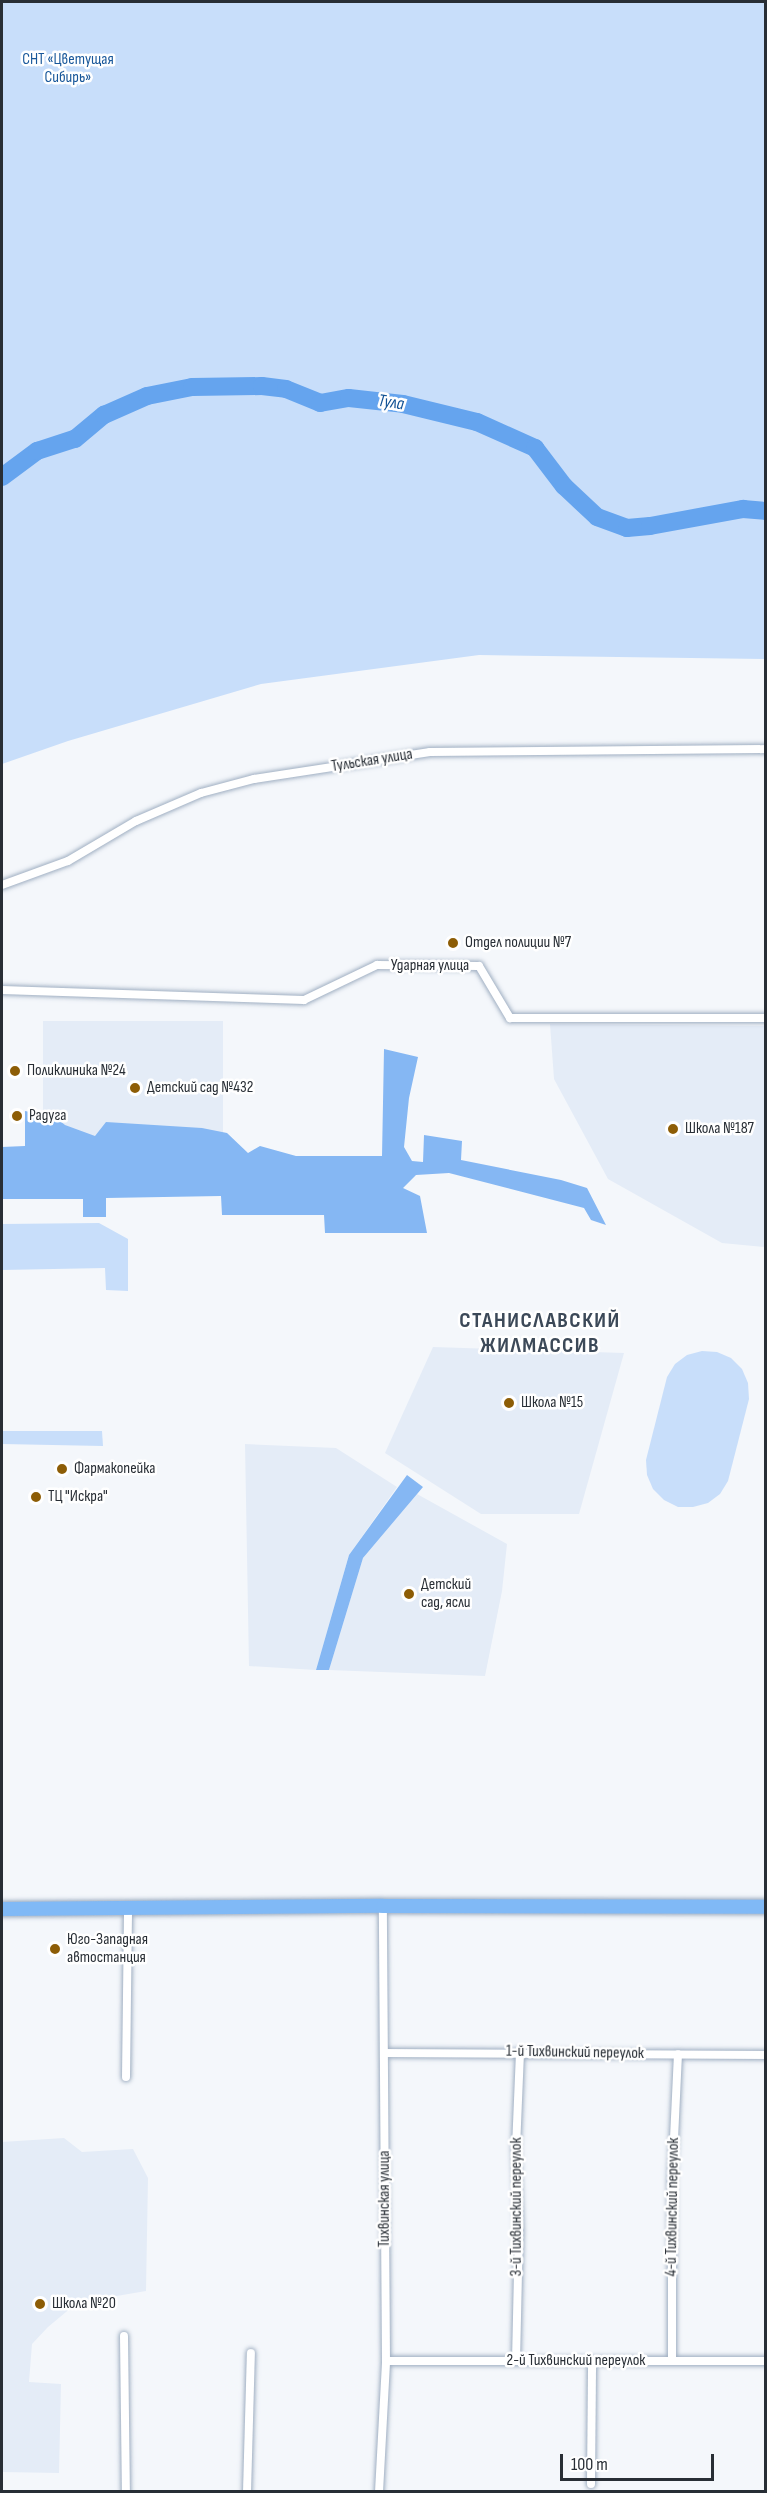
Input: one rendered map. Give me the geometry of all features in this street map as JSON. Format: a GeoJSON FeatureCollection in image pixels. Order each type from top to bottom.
{"type":"FeatureCollection","features":[{"type":"Feature","properties":{"kind":"main road"},"geometry":{"type":"LineString","coordinates":[[2,1909],[383,1906],[765,1907]]}},
{"type":"Feature","properties":{"kind":"street","name":"Тульская улица"},"geometry":{"type":"LineString","coordinates":[[2,885],[68,861],[136,821],[201,793],[254,779],[430,752],[765,749]]}},
{"type":"Feature","properties":{"kind":"street","name":"Ударная улица"},"geometry":{"type":"LineString","coordinates":[[2,990],[304,1000],[377,965],[479,966],[510,1018],[765,1018]]}},
{"type":"Feature","properties":{"kind":"street","name":"Тихвинская улица"},"geometry":{"type":"LineString","coordinates":[[379,2492],[386,2361],[383,1906]]}},
{"type":"Feature","properties":{"kind":"street"},"geometry":{"type":"LineString","coordinates":[[126,2077],[128,1908]]}},
{"type":"Feature","properties":{"kind":"street","name":"3-й Тихвинский переулок"},"geometry":{"type":"LineString","coordinates":[[516,2361],[519,2233],[516,2148],[520,2052]]}},
{"type":"Feature","properties":{"kind":"street","name":"1-й Тихвинский переулок"},"geometry":{"type":"LineString","coordinates":[[384,2053],[765,2055]]}},
{"type":"Feature","properties":{"kind":"street","name":"4-й Тихвинский переулок"},"geometry":{"type":"LineString","coordinates":[[672,2359],[672,2181],[678,2054]]}},
{"type":"Feature","properties":{"kind":"street"},"geometry":{"type":"LineString","coordinates":[[124,2336],[126,2492]]}},
{"type":"Feature","properties":{"kind":"street"},"geometry":{"type":"LineString","coordinates":[[247,2492],[251,2353]]}},
{"type":"Feature","properties":{"kind":"street","name":"2-й Тихвинский переулок"},"geometry":{"type":"LineString","coordinates":[[386,2361],[592,2362],[672,2359],[765,2361]]}},
{"type":"Feature","properties":{"kind":"street"},"geometry":{"type":"LineString","coordinates":[[591,2484],[592,2362]]}},
{"type":"Feature","properties":{"kind":"shaded area","name":"Детский сад №432"},"geometry":{"type":"Polygon","coordinates":[[[43,1021],[223,1021],[223,1152],[43,1152],[43,1021]]]}},
{"type":"Feature","properties":{"kind":"shaded area","name":"Школа №187"},"geometry":{"type":"Polygon","coordinates":[[[550,1024],[765,1026],[765,1247],[722,1243],[608,1179],[554,1079],[550,1024]]]}},
{"type":"Feature","properties":{"kind":"shaded area"},"geometry":{"type":"Polygon","coordinates":[[[384,1049],[418,1057],[409,1098],[404,1147],[412,1161],[423,1162],[424,1135],[462,1141],[461,1160],[561,1180],[587,1188],[606,1225],[591,1220],[584,1208],[449,1173],[416,1175],[403,1188],[420,1196],[427,1233],[325,1233],[324,1215],[222,1215],[221,1196],[106,1198],[106,1217],[83,1217],[83,1199],[2,1199],[2,1147],[25,1146],[25,1111],[55,1117],[65,1125],[95,1136],[106,1122],[202,1128],[227,1133],[248,1153],[260,1146],[296,1156],[382,1156],[384,1049]]]}},
{"type":"Feature","properties":{"kind":"shaded area","name":"Школа №15"},"geometry":{"type":"Polygon","coordinates":[[[433,1347],[624,1353],[579,1514],[481,1514],[385,1453],[433,1347]]]}},
{"type":"Feature","properties":{"kind":"shaded area"},"geometry":{"type":"Polygon","coordinates":[[[245,1444],[336,1448],[397,1487],[349,1555],[316,1670],[249,1666],[245,1444]]]}},
{"type":"Feature","properties":{"kind":"shaded area"},"geometry":{"type":"Polygon","coordinates":[[[407,1475],[423,1487],[363,1558],[329,1670],[316,1670],[349,1555],[407,1475]]]}},
{"type":"Feature","properties":{"kind":"shaded area"},"geometry":{"type":"Polygon","coordinates":[[[417,1494],[507,1544],[502,1591],[485,1676],[329,1670],[363,1558],[417,1494]]]}},
{"type":"Feature","properties":{"kind":"shaded area","name":"Школа №20"},"geometry":{"type":"Polygon","coordinates":[[[64,2138],[82,2152],[133,2149],[148,2178],[146,2291],[87,2301],[72,2307],[32,2344],[29,2382],[61,2384],[59,2473],[2,2472],[2,2142],[64,2138]]]}},
{"type":"Feature","properties":{"kind":"green space","name":"СНТ «Цветущая Сибирь»"},"geometry":{"type":"Polygon","coordinates":[[[2,2],[765,2],[765,659],[479,655],[261,684],[68,741],[2,764],[2,2]]]}},
{"type":"Feature","properties":{"kind":"green space"},"geometry":{"type":"Polygon","coordinates":[[[99,1223],[128,1239],[128,1291],[106,1290],[105,1268],[2,1270],[2,1224],[99,1223]]]}},
{"type":"Feature","properties":{"kind":"green space"},"geometry":{"type":"Polygon","coordinates":[[[702,1351],[717,1352],[731,1358],[742,1369],[748,1383],[749,1399],[728,1481],[720,1494],[708,1503],[693,1507],[678,1507],[664,1500],[653,1489],[647,1475],[646,1460],[667,1377],[675,1364],[687,1355],[702,1351]]]}},
{"type":"Feature","properties":{"kind":"green space"},"geometry":{"type":"Polygon","coordinates":[[[2,1431],[102,1431],[103,1446],[2,1444],[2,1431]]]}},
{"type":"Feature","properties":{"kind":"waterway","name":"Тула"},"geometry":{"type":"LineString","coordinates":[[2,477],[37,451],[75,439],[104,415],[147,396],[192,387],[262,386],[286,389],[320,403],[349,398],[403,404],[477,422],[535,448],[564,486],[597,517],[627,528],[743,509],[766,511]]}},
{"type":"Feature","properties":{"kind":"place","name":"Отдел полиции №7"},"geometry":{"type":"Point","coordinates":[453,943]}},
{"type":"Feature","properties":{"kind":"place","name":"Поликлиника №24"},"geometry":{"type":"Point","coordinates":[15,1071]}},
{"type":"Feature","properties":{"kind":"place","name":"Детский сад №432"},"geometry":{"type":"Point","coordinates":[135,1088]}},
{"type":"Feature","properties":{"kind":"place","name":"Радуга"},"geometry":{"type":"Point","coordinates":[17,1116]}},
{"type":"Feature","properties":{"kind":"place","name":"Школа №187"},"geometry":{"type":"Point","coordinates":[673,1129]}},
{"type":"Feature","properties":{"kind":"place","name":"Школа №15"},"geometry":{"type":"Point","coordinates":[509,1403]}},
{"type":"Feature","properties":{"kind":"place","name":"Фармакопейка"},"geometry":{"type":"Point","coordinates":[62,1469]}},
{"type":"Feature","properties":{"kind":"place","name":"ТЦ \"Искра\""},"geometry":{"type":"Point","coordinates":[36,1497]}},
{"type":"Feature","properties":{"kind":"place","name":"Детский сад, ясли"},"geometry":{"type":"Point","coordinates":[409,1594]}},
{"type":"Feature","properties":{"kind":"place","name":"Юго-Западная автостанция"},"geometry":{"type":"Point","coordinates":[55,1949]}},
{"type":"Feature","properties":{"kind":"place","name":"Школа №20"},"geometry":{"type":"Point","coordinates":[40,2304]}},
{"type":"Feature","properties":{"kind":"district","name":"СТАНИСЛАВСКИЙ ЖИЛМАССИВ"},"geometry":{"type":"Point","coordinates":[540,1332]}}]}
